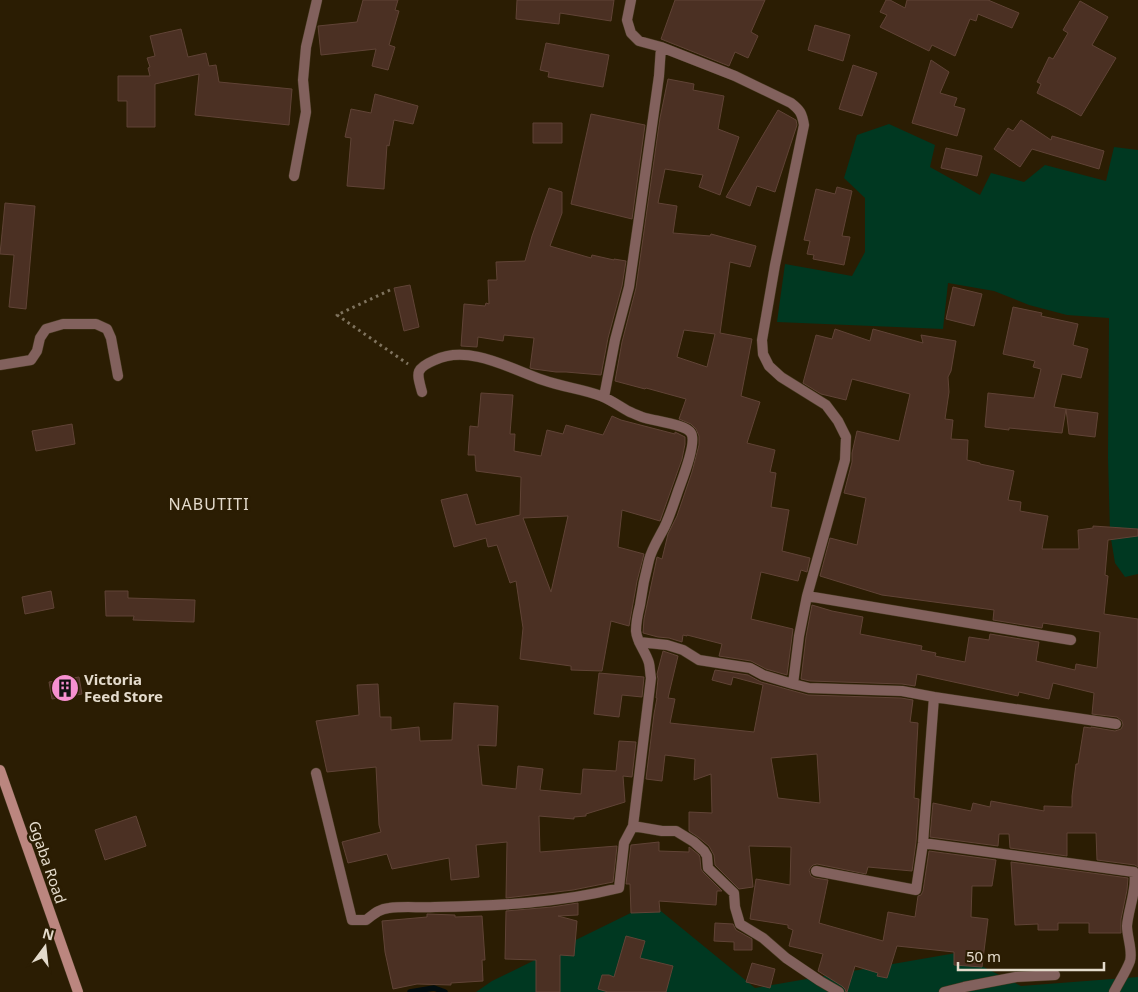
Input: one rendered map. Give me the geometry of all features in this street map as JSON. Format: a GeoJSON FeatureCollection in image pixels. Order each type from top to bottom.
{"type":"FeatureCollection","features":[{"type":"Feature","properties":{"kind":"main road","name":"Ggaba Road"},"geometry":{"type":"LineString","coordinates":[[0,770],[78,992]]}},
{"type":"Feature","properties":{"kind":"street"},"geometry":{"type":"LineString","coordinates":[[294,176],[306,112],[303,80],[306,47],[317,0]]}},
{"type":"Feature","properties":{"kind":"street"},"geometry":{"type":"LineString","coordinates":[[631,0],[627,20],[631,33],[639,41],[661,47],[735,76],[791,103],[802,114],[804,125],[775,265],[762,340],[763,354],[769,366],[781,377],[826,405],[838,421],[846,437],[845,460],[807,596],[799,636],[793,684]]}},
{"type":"Feature","properties":{"kind":"street"},"geometry":{"type":"LineString","coordinates":[[604,397],[629,287],[659,76],[661,47]]}},
{"type":"Feature","properties":{"kind":"street"},"geometry":{"type":"LineString","coordinates":[[0,365],[31,360],[37,352],[40,338],[46,329],[63,324],[96,324],[107,329],[111,338],[118,376]]}},
{"type":"Feature","properties":{"kind":"street"},"geometry":{"type":"LineString","coordinates":[[316,773],[352,920],[366,920],[378,910],[388,908],[516,904],[561,900],[619,888],[624,843],[633,826],[651,678],[649,663],[636,633],[642,590],[649,560],[684,476],[694,440],[692,434],[688,429],[642,417],[604,397],[533,377],[495,361],[464,355],[449,355],[438,358],[421,367],[418,377],[422,392]]}},
{"type":"Feature","properties":{"kind":"street"},"geometry":{"type":"LineString","coordinates":[[807,596],[1071,640]]}},
{"type":"Feature","properties":{"kind":"street"},"geometry":{"type":"LineString","coordinates":[[639,642],[667,645],[683,650],[699,660],[750,668],[763,675],[809,688],[902,691],[1116,724]]}},
{"type":"Feature","properties":{"kind":"street"},"geometry":{"type":"LineString","coordinates":[[816,871],[916,890],[923,844],[934,697]]}},
{"type":"Feature","properties":{"kind":"street"},"geometry":{"type":"LineString","coordinates":[[633,826],[662,831],[676,830],[694,842],[707,856],[708,868],[734,893],[735,907],[740,924],[763,938],[786,958],[813,977],[839,992]]}},
{"type":"Feature","properties":{"kind":"street"},"geometry":{"type":"LineString","coordinates":[[923,844],[1134,872],[1134,886],[1127,926],[1131,955],[1130,962],[1114,992]]}},
{"type":"Feature","properties":{"kind":"street"},"geometry":{"type":"LineString","coordinates":[[944,992],[1016,977],[1055,975]]}},
{"type":"Feature","properties":{"kind":"path"},"geometry":{"type":"LineString","coordinates":[[390,290],[337,315],[419,371]]}},
{"type":"Feature","properties":{"kind":"green space"},"geometry":{"type":"Polygon","coordinates":[[[889,124],[935,145],[930,167],[980,195],[991,173],[1024,182],[1045,165],[1106,181],[1114,147],[1138,150],[1138,574],[1125,577],[1115,563],[1110,533],[1108,458],[1109,318],[1067,315],[1029,305],[994,291],[948,283],[943,329],[777,322],[785,264],[852,276],[865,252],[865,198],[844,178],[857,135],[889,124]]]}},
{"type":"Feature","properties":{"kind":"green space"},"geometry":{"type":"Polygon","coordinates":[[[651,903],[755,988],[956,953],[1021,986],[1138,977],[1138,992],[476,992],[492,981],[651,903]]]}},
{"type":"Feature","properties":{"kind":"building"},"geometry":{"type":"Polygon","coordinates":[[[363,0],[398,0],[395,10],[399,11],[389,45],[395,47],[388,70],[372,66],[376,49],[321,55],[318,26],[357,22],[363,0]]]}},
{"type":"Feature","properties":{"kind":"building"},"geometry":{"type":"Polygon","coordinates":[[[517,0],[614,0],[611,21],[560,13],[559,24],[516,19],[517,0]]]}},
{"type":"Feature","properties":{"kind":"building"},"geometry":{"type":"Polygon","coordinates":[[[675,0],[765,0],[751,32],[758,36],[748,58],[735,52],[729,66],[661,39],[675,0]]]}},
{"type":"Feature","properties":{"kind":"building"},"geometry":{"type":"Polygon","coordinates":[[[886,0],[890,0],[905,8],[907,0],[988,0],[1019,13],[1012,28],[978,14],[976,21],[970,19],[955,56],[932,45],[929,51],[880,27],[887,15],[880,12],[886,0]]]}},
{"type":"Feature","properties":{"kind":"building"},"geometry":{"type":"Polygon","coordinates":[[[1080,1],[1108,17],[1092,45],[1116,58],[1081,116],[1037,93],[1041,84],[1037,82],[1049,57],[1053,59],[1068,33],[1063,30],[1080,1]]]}},
{"type":"Feature","properties":{"kind":"building"},"geometry":{"type":"Polygon","coordinates":[[[815,25],[850,35],[843,61],[808,50],[815,25]]]}},
{"type":"Feature","properties":{"kind":"building"},"geometry":{"type":"Polygon","coordinates":[[[181,29],[188,57],[206,53],[209,66],[216,65],[219,82],[292,89],[289,125],[195,115],[199,74],[155,84],[155,127],[127,127],[127,101],[118,101],[118,76],[150,76],[147,58],[155,56],[150,36],[181,29]]]}},
{"type":"Feature","properties":{"kind":"building"},"geometry":{"type":"Polygon","coordinates":[[[546,43],[609,55],[603,87],[548,77],[549,72],[540,70],[546,43]]]}},
{"type":"Feature","properties":{"kind":"building"},"geometry":{"type":"Polygon","coordinates":[[[931,60],[949,72],[940,93],[957,98],[954,106],[965,109],[957,136],[912,123],[931,60]]]}},
{"type":"Feature","properties":{"kind":"building"},"geometry":{"type":"Polygon","coordinates":[[[853,65],[877,73],[862,116],[839,109],[853,65]]]}},
{"type":"Feature","properties":{"kind":"building"},"geometry":{"type":"Polygon","coordinates":[[[668,79],[694,84],[693,90],[724,96],[718,129],[739,137],[720,195],[699,187],[703,175],[665,169],[658,203],[677,206],[673,233],[710,236],[711,234],[756,246],[750,267],[730,262],[720,333],[752,339],[741,396],[760,402],[747,443],[775,450],[770,472],[776,473],[771,507],[789,510],[782,551],[810,558],[807,572],[801,570],[798,581],[761,572],[751,619],[793,629],[787,675],[766,669],[751,661],[719,656],[722,644],[687,635],[683,635],[682,642],[643,633],[644,619],[657,557],[662,559],[668,534],[677,516],[699,445],[699,436],[696,429],[691,424],[679,419],[686,399],[615,381],[622,342],[636,288],[660,118],[668,79]],[[684,330],[677,357],[707,367],[715,334],[684,330]]]}},
{"type":"Feature","properties":{"kind":"building"},"geometry":{"type":"Polygon","coordinates":[[[375,94],[418,106],[413,124],[394,120],[389,146],[387,145],[384,189],[347,186],[351,138],[345,137],[351,109],[371,113],[375,94]]]}},
{"type":"Feature","properties":{"kind":"building"},"geometry":{"type":"Polygon","coordinates":[[[778,110],[796,120],[797,125],[775,192],[757,186],[750,206],[726,197],[778,110]]]}},
{"type":"Feature","properties":{"kind":"building"},"geometry":{"type":"Polygon","coordinates":[[[591,114],[645,125],[632,219],[571,204],[591,114]]]}},
{"type":"Feature","properties":{"kind":"building"},"geometry":{"type":"Polygon","coordinates":[[[1021,120],[1051,140],[1052,136],[1104,151],[1099,169],[1032,149],[1020,167],[994,149],[1008,128],[1013,131],[1021,120]]]}},
{"type":"Feature","properties":{"kind":"building"},"geometry":{"type":"Polygon","coordinates":[[[533,123],[562,123],[562,143],[533,143],[533,123]]]}},
{"type":"Feature","properties":{"kind":"building"},"geometry":{"type":"Polygon","coordinates":[[[946,148],[982,156],[977,176],[941,168],[946,148]]]}},
{"type":"Feature","properties":{"kind":"building"},"geometry":{"type":"Polygon","coordinates":[[[837,187],[852,191],[842,236],[850,237],[844,265],[813,259],[814,255],[807,254],[810,241],[804,240],[816,189],[835,194],[837,187]]]}},
{"type":"Feature","properties":{"kind":"building"},"geometry":{"type":"Polygon","coordinates":[[[549,188],[562,192],[562,213],[550,246],[591,258],[592,255],[626,261],[601,375],[530,368],[534,338],[504,335],[503,341],[478,337],[477,347],[461,346],[464,304],[485,306],[486,303],[489,304],[488,280],[497,280],[496,262],[525,261],[549,188]]]}},
{"type":"Feature","properties":{"kind":"building"},"geometry":{"type":"Polygon","coordinates":[[[5,203],[35,206],[26,309],[9,307],[14,255],[0,254],[5,203]]]}},
{"type":"Feature","properties":{"kind":"building"},"geometry":{"type":"Polygon","coordinates":[[[410,285],[419,327],[404,331],[394,288],[410,285]]]}},
{"type":"Feature","properties":{"kind":"building"},"geometry":{"type":"Polygon","coordinates":[[[953,287],[982,294],[974,326],[946,319],[953,287]]]}},
{"type":"Feature","properties":{"kind":"building"},"geometry":{"type":"Polygon","coordinates":[[[1013,307],[1042,313],[1041,316],[1078,324],[1073,345],[1088,349],[1081,378],[1062,374],[1054,407],[1066,409],[1062,433],[985,427],[988,393],[1034,398],[1041,369],[1033,367],[1035,361],[1003,354],[1013,307]]]}},
{"type":"Feature","properties":{"kind":"building"},"geometry":{"type":"Polygon","coordinates":[[[835,329],[870,341],[873,329],[923,343],[921,335],[956,341],[951,371],[948,377],[949,392],[945,419],[953,420],[951,439],[968,440],[967,460],[1014,471],[1008,500],[1021,502],[1020,511],[1048,516],[1042,549],[1079,549],[1078,530],[1093,528],[1093,526],[1138,529],[1138,536],[1108,540],[1105,575],[1108,576],[1104,614],[1138,619],[1138,867],[1097,860],[1096,833],[1067,833],[1067,856],[1010,848],[1009,834],[999,834],[998,846],[930,837],[933,803],[971,811],[973,803],[990,807],[991,801],[1044,811],[1044,806],[1072,807],[1076,764],[1078,764],[1084,727],[1115,731],[1121,729],[1123,725],[1122,721],[1117,717],[1092,714],[1094,693],[1053,683],[1049,699],[1019,692],[1018,696],[917,674],[915,686],[801,679],[812,605],[863,617],[860,634],[922,646],[921,650],[936,653],[935,656],[965,662],[969,637],[989,640],[990,634],[1039,642],[1036,661],[1075,670],[1076,664],[1097,668],[1100,632],[1043,623],[1042,628],[993,620],[994,610],[882,595],[820,576],[830,538],[857,545],[866,498],[844,493],[857,431],[899,441],[910,394],[852,379],[846,400],[821,394],[803,383],[816,335],[832,339],[835,329]]]}},
{"type":"Feature","properties":{"kind":"building"},"geometry":{"type":"Polygon","coordinates":[[[481,393],[513,395],[510,434],[515,434],[514,451],[541,456],[547,430],[563,434],[566,425],[603,435],[612,416],[675,434],[675,432],[685,437],[682,459],[660,521],[622,510],[618,547],[644,554],[629,626],[611,621],[602,671],[571,670],[571,666],[520,659],[523,628],[516,581],[510,583],[497,545],[488,547],[486,538],[454,547],[441,500],[467,494],[476,525],[520,515],[521,477],[476,471],[475,455],[468,455],[470,426],[478,427],[481,393]],[[568,516],[523,518],[551,592],[568,516]]]}},
{"type":"Feature","properties":{"kind":"building"},"geometry":{"type":"Polygon","coordinates":[[[1066,409],[1098,413],[1095,437],[1069,434],[1066,409]]]}},
{"type":"Feature","properties":{"kind":"building"},"geometry":{"type":"Polygon","coordinates":[[[72,424],[75,444],[36,451],[32,431],[72,424]]]}},
{"type":"Feature","properties":{"kind":"building"},"geometry":{"type":"Polygon","coordinates":[[[51,591],[54,608],[25,614],[22,597],[51,591]]]}},
{"type":"Feature","properties":{"kind":"building"},"geometry":{"type":"Polygon","coordinates":[[[105,591],[128,591],[128,598],[195,600],[194,622],[133,620],[134,616],[106,616],[105,591]]]}},
{"type":"Feature","properties":{"kind":"building"},"geometry":{"type":"Polygon","coordinates":[[[663,651],[678,656],[668,698],[675,699],[670,723],[754,732],[763,685],[733,677],[731,685],[712,680],[715,670],[748,675],[761,682],[808,695],[913,700],[910,722],[918,723],[914,798],[919,799],[912,871],[868,867],[866,874],[817,864],[813,865],[809,870],[811,876],[828,880],[819,923],[883,941],[888,912],[915,917],[918,896],[923,891],[929,851],[996,860],[992,886],[972,886],[971,917],[988,919],[982,967],[954,965],[954,952],[897,946],[887,978],[877,976],[878,973],[855,966],[846,992],[842,986],[818,971],[823,954],[789,946],[793,930],[788,928],[788,925],[750,919],[756,879],[790,885],[791,847],[749,846],[753,887],[739,889],[715,865],[714,855],[709,846],[689,831],[689,812],[712,813],[711,774],[694,780],[695,759],[665,755],[662,781],[646,779],[657,698],[657,674],[663,651]],[[817,754],[771,758],[778,798],[820,803],[817,754]]]}},
{"type":"Feature","properties":{"kind":"building"},"geometry":{"type":"Polygon","coordinates":[[[599,673],[644,677],[642,697],[622,695],[619,717],[594,714],[599,673]]]}},
{"type":"Feature","properties":{"kind":"building","name":"Victoria Feed Store"},"geometry":{"type":"Polygon","coordinates":[[[79,677],[82,694],[52,699],[49,682],[79,677]]]}},
{"type":"Feature","properties":{"kind":"building"},"geometry":{"type":"Polygon","coordinates":[[[378,684],[380,717],[391,717],[391,730],[419,727],[420,741],[452,740],[454,703],[498,706],[496,746],[478,745],[482,785],[516,789],[518,766],[543,769],[540,790],[581,794],[583,769],[616,771],[619,741],[636,742],[632,777],[623,776],[625,802],[586,814],[586,816],[574,817],[574,819],[539,816],[540,852],[617,846],[613,882],[573,890],[506,898],[507,842],[476,845],[479,877],[451,880],[449,858],[392,869],[387,854],[348,863],[342,842],[381,832],[376,767],[327,772],[316,721],[359,715],[357,685],[378,684]]]}},
{"type":"Feature","properties":{"kind":"building"},"geometry":{"type":"Polygon","coordinates":[[[136,816],[146,846],[105,860],[95,830],[136,816]]]}},
{"type":"Feature","properties":{"kind":"building"},"geometry":{"type":"Polygon","coordinates":[[[659,842],[659,851],[689,852],[689,847],[699,855],[701,869],[722,891],[717,891],[716,905],[659,901],[660,912],[631,913],[630,884],[626,884],[631,845],[659,842]]]}},
{"type":"Feature","properties":{"kind":"building"},"geometry":{"type":"Polygon","coordinates":[[[1011,862],[1128,878],[1121,919],[1121,933],[1089,933],[1089,923],[1058,923],[1058,930],[1038,930],[1038,924],[1015,925],[1011,862]]]}},
{"type":"Feature","properties":{"kind":"building"},"geometry":{"type":"Polygon","coordinates":[[[578,903],[578,915],[558,916],[577,921],[574,956],[560,955],[560,992],[536,992],[536,960],[505,959],[506,911],[578,903]]]}},
{"type":"Feature","properties":{"kind":"building"},"geometry":{"type":"Polygon","coordinates":[[[427,914],[455,915],[455,917],[482,916],[485,960],[482,960],[483,981],[451,983],[451,985],[417,984],[393,989],[385,952],[382,921],[427,917],[427,914]]]}},
{"type":"Feature","properties":{"kind":"building"},"geometry":{"type":"Polygon","coordinates":[[[715,923],[733,924],[736,930],[752,939],[752,950],[734,950],[734,942],[714,941],[715,923]]]}},
{"type":"Feature","properties":{"kind":"building"},"geometry":{"type":"Polygon","coordinates":[[[626,936],[645,941],[640,958],[673,966],[666,992],[608,992],[598,989],[602,975],[614,977],[626,936]]]}},
{"type":"Feature","properties":{"kind":"building"},"geometry":{"type":"Polygon","coordinates":[[[752,963],[775,969],[770,988],[746,982],[752,963]]]}},
{"type":"Feature","properties":{"kind":"waterway"},"geometry":{"type":"LineString","coordinates":[[410,992],[434,988],[445,992]]}},
{"type":"Feature","properties":{"kind":"place","name":"Victoria Feed Store"},"geometry":{"type":"Point","coordinates":[65,688]}},
{"type":"Feature","properties":{"kind":"district","name":"NABUTITI"},"geometry":{"type":"Point","coordinates":[209,504]}}]}
